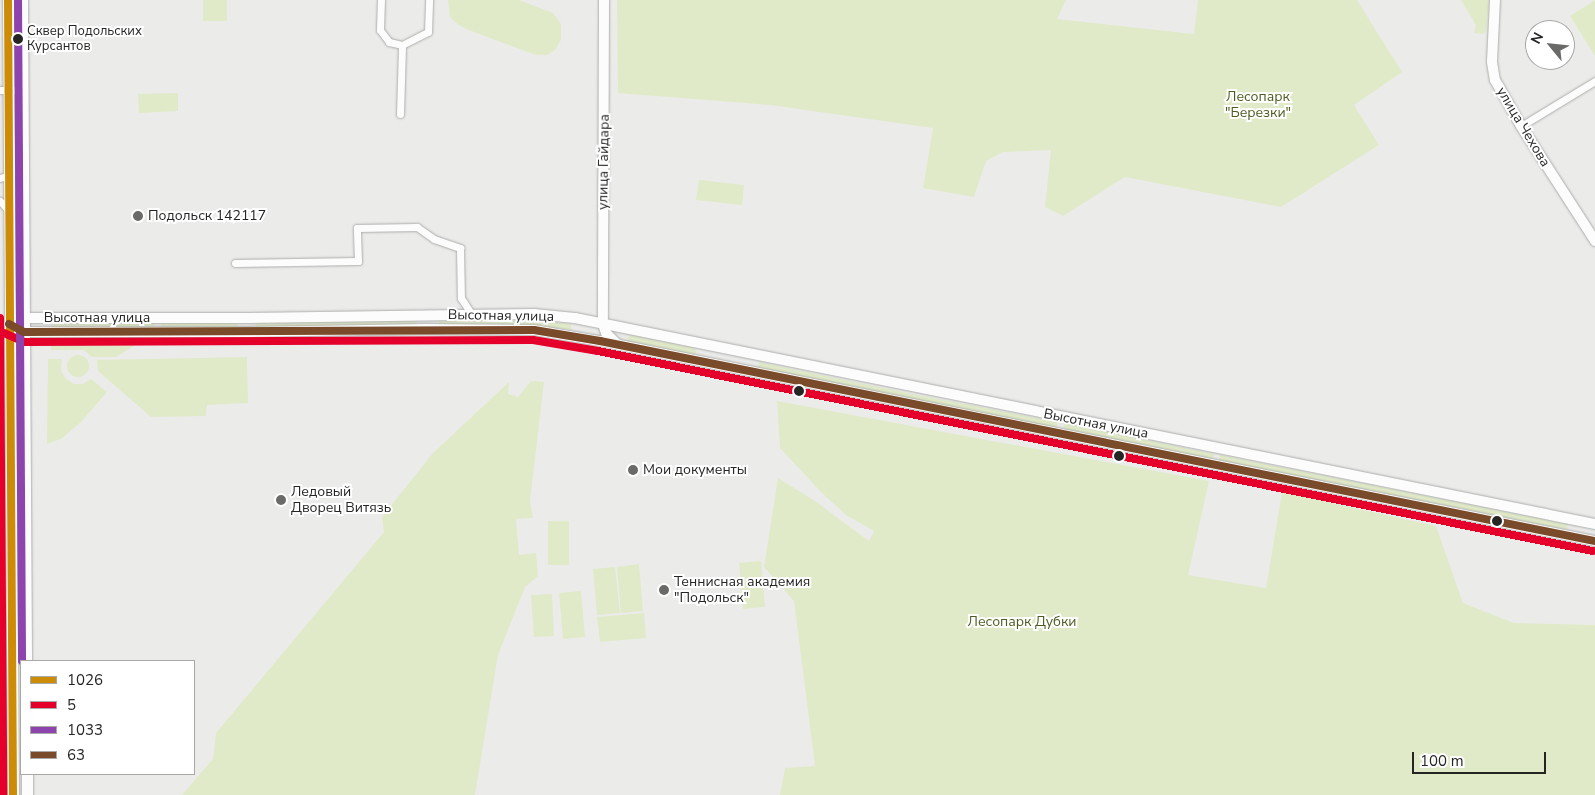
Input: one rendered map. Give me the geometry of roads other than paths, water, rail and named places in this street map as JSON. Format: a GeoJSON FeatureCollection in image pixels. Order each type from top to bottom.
{"type":"FeatureCollection","features":[{"type":"Feature","properties":{"kind":"main road"},"geometry":{"type":"LineString","coordinates":[[8,0],[4,90],[4,177],[9,211],[13,795]]}},
{"type":"Feature","properties":{"kind":"main road"},"geometry":{"type":"LineString","coordinates":[[22,0],[26,660]]}},
{"type":"Feature","properties":{"kind":"main road"},"geometry":{"type":"LineString","coordinates":[[27,775],[27,795]]}},
{"type":"Feature","properties":{"kind":"street"},"geometry":{"type":"LineString","coordinates":[[381,0],[380,30],[389,42],[402,45],[428,32],[428,0]]}},
{"type":"Feature","properties":{"kind":"street","name":"улица Гайдара"},"geometry":{"type":"LineString","coordinates":[[602,324],[604,0]]}},
{"type":"Feature","properties":{"kind":"street","name":"улица Чехова"},"geometry":{"type":"LineString","coordinates":[[1495,0],[1493,70],[1495,80],[1521,126],[1595,241]]}},
{"type":"Feature","properties":{"kind":"street"},"geometry":{"type":"LineString","coordinates":[[400,114],[402,45]]}},
{"type":"Feature","properties":{"kind":"street"},"geometry":{"type":"LineString","coordinates":[[1521,126],[1595,81]]}},
{"type":"Feature","properties":{"kind":"street"},"geometry":{"type":"LineString","coordinates":[[4,90],[23,90]]}},
{"type":"Feature","properties":{"kind":"street"},"geometry":{"type":"LineString","coordinates":[[4,177],[23,157]]}},
{"type":"Feature","properties":{"kind":"street"},"geometry":{"type":"LineString","coordinates":[[0,200],[9,211]]}},
{"type":"Feature","properties":{"kind":"street"},"geometry":{"type":"LineString","coordinates":[[235,263],[358,261],[357,228],[418,227],[434,239],[460,248],[460,298],[472,315]]}},
{"type":"Feature","properties":{"kind":"street","name":"Высотная улица"},"geometry":{"type":"LineString","coordinates":[[9,324],[24,318],[248,318],[534,314],[602,324],[1595,524]]}},
{"type":"Feature","properties":{"kind":"street","name":"Высотная улица"},"geometry":{"type":"LineString","coordinates":[[429,315],[429,330]]}},
{"type":"Feature","properties":{"kind":"street"},"geometry":{"type":"LineString","coordinates":[[248,318],[248,332]]}},
{"type":"Feature","properties":{"kind":"street","name":"Высотная улица"},"geometry":{"type":"LineString","coordinates":[[9,324],[24,332],[534,330],[619,345],[1595,541]]}},
{"type":"Feature","properties":{"kind":"street"},"geometry":{"type":"LineString","coordinates":[[580,338],[590,336],[602,324],[610,339],[619,345]]}},
{"type":"Feature","properties":{"kind":"street"},"geometry":{"type":"LineString","coordinates":[[713,364],[716,347]]}},
{"type":"Feature","properties":{"kind":"place","name":"Сквер Подольских Курсантов"},"geometry":{"type":"Point","coordinates":[18,39]}},
{"type":"Feature","properties":{"kind":"place","name":"Подольск 142117"},"geometry":{"type":"Point","coordinates":[138,216]}},
{"type":"Feature","properties":{"kind":"place","name":"Мои документы"},"geometry":{"type":"Point","coordinates":[633,470]}},
{"type":"Feature","properties":{"kind":"place","name":"Ледовый Дворец Витязь"},"geometry":{"type":"Point","coordinates":[281,500]}},
{"type":"Feature","properties":{"kind":"place","name":"Теннисная академия \"Подольск\""},"geometry":{"type":"Point","coordinates":[664,590]}},
{"type":"Feature","properties":{"kind":"park label","name":"Лесопарк \"Березки\""},"geometry":{"type":"Point","coordinates":[1258,105]}},
{"type":"Feature","properties":{"kind":"park label","name":"Лесопарк Дубки"},"geometry":{"type":"Point","coordinates":[1022,622]}}]}
